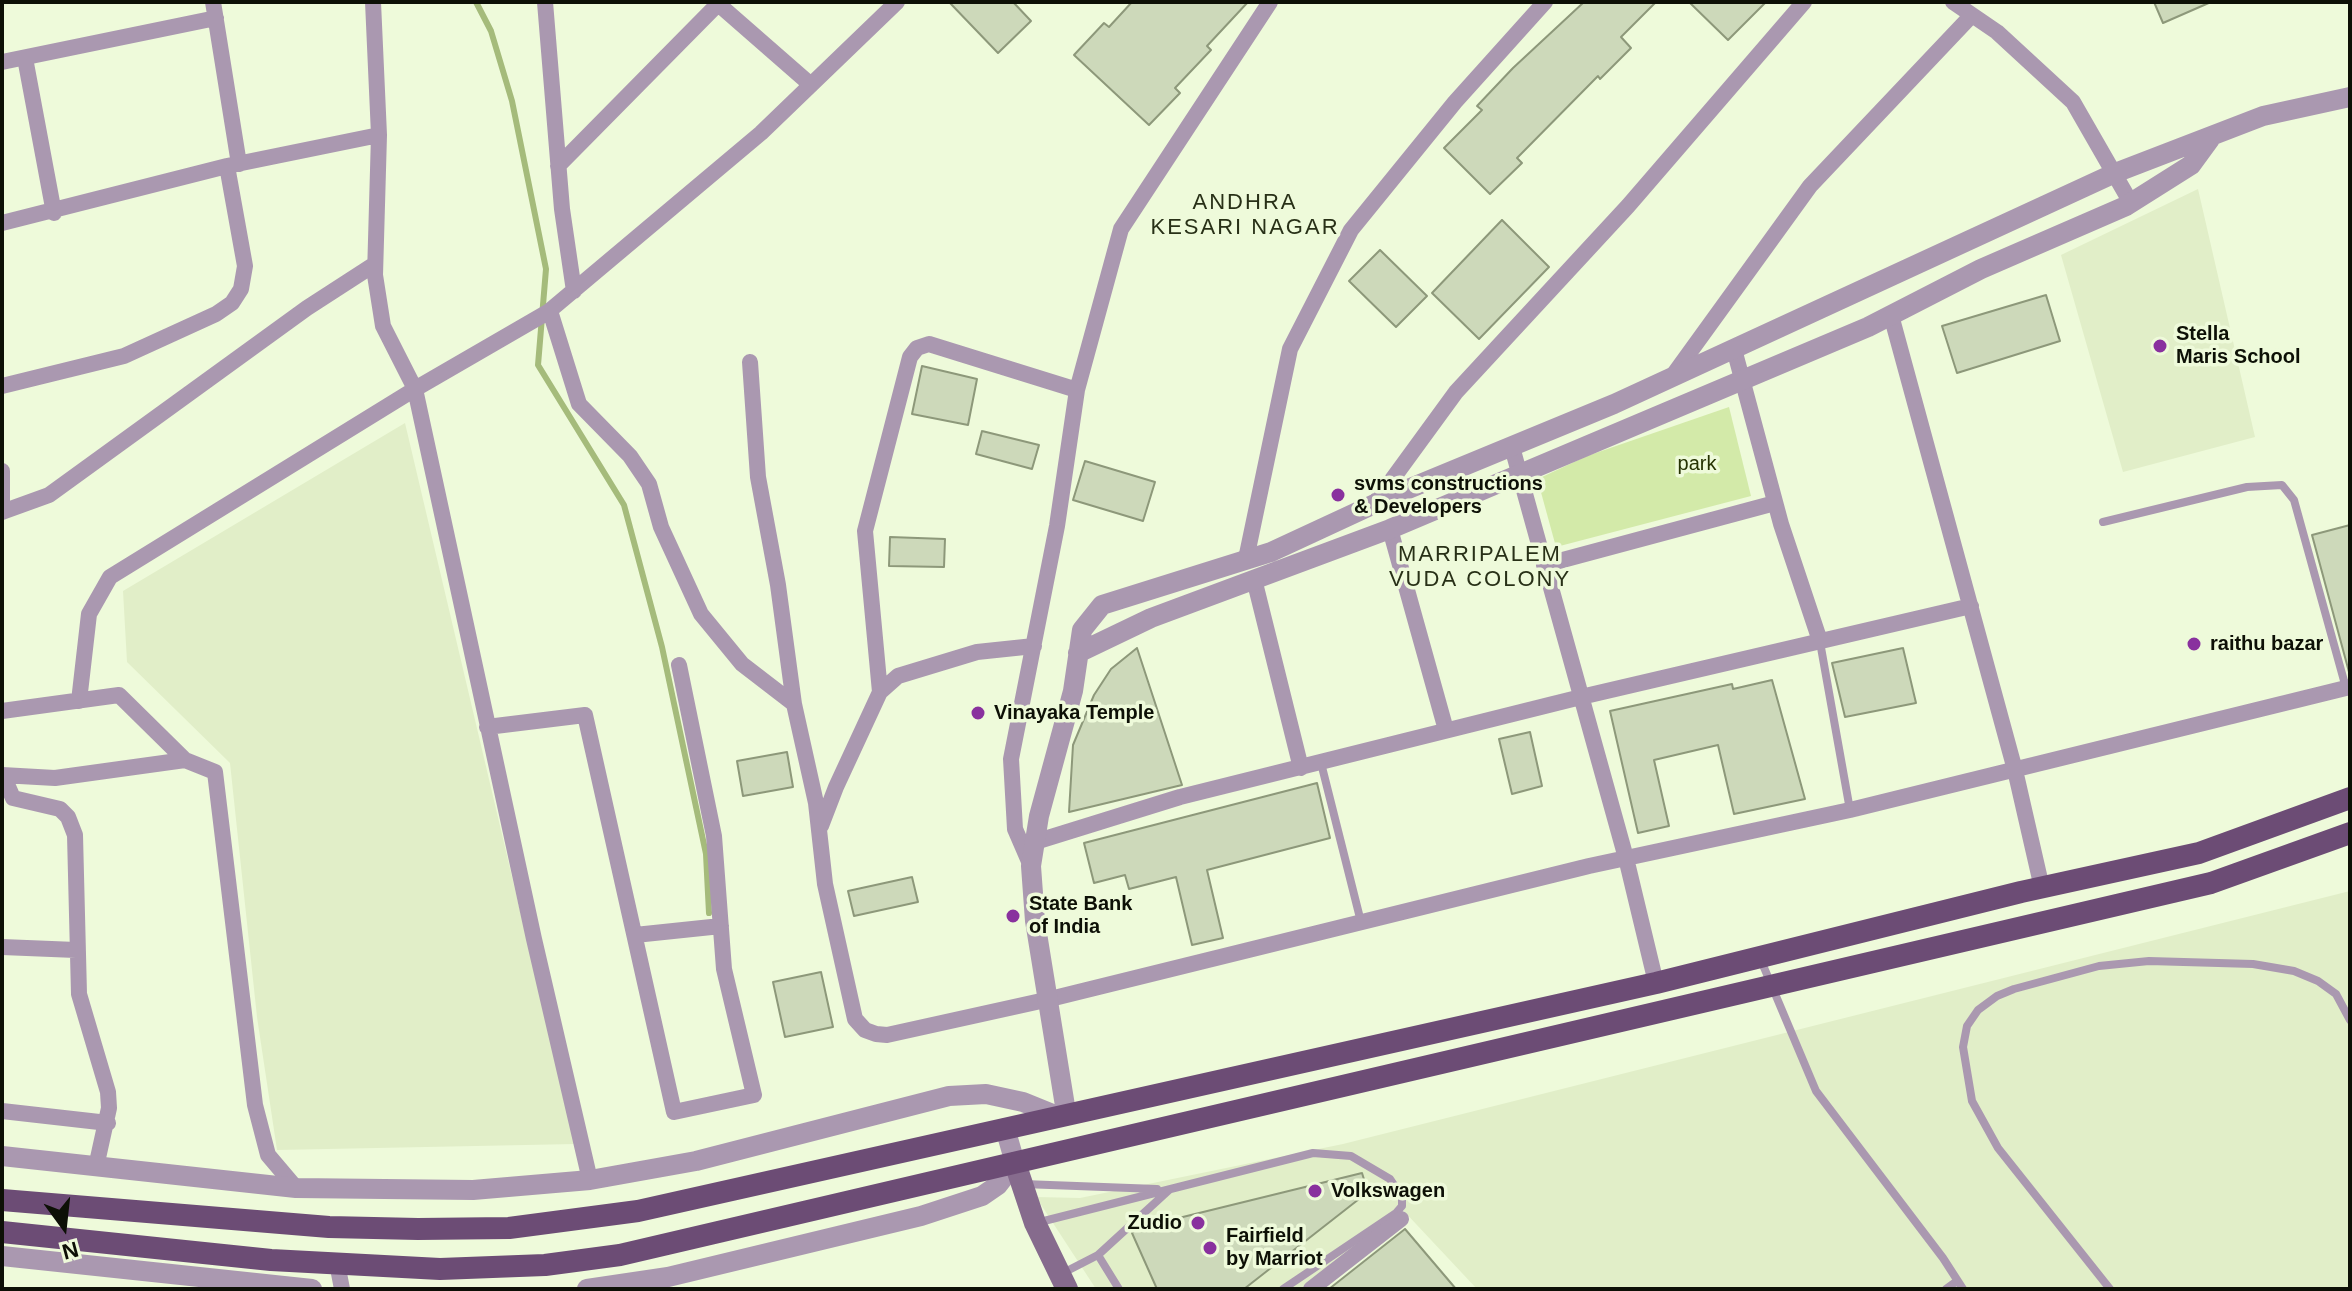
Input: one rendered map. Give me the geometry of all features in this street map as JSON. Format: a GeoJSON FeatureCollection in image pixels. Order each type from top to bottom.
{"type":"FeatureCollection","features":[{"type":"Feature","properties":{"kind":"main road"},"geometry":{"type":"LineString","coordinates":[[2,1200],[329,1227],[509,1228],[638,1211],[1656,983],[2042,888],[2199,853],[2350,798]]}},
{"type":"Feature","properties":{"kind":"main road"},"geometry":{"type":"LineString","coordinates":[[2,1232],[271,1260],[440,1269],[545,1265],[620,1255],[1017,1173],[1769,986],[2211,883],[2350,833]]}},
{"type":"Feature","properties":{"kind":"main road"},"geometry":{"type":"LineString","coordinates":[[1017,1173],[1035,1223],[1064,1282]]}},
{"type":"Feature","properties":{"kind":"street"},"geometry":{"type":"LineString","coordinates":[[373,2],[379,135],[375,264],[383,326],[415,389],[487,727],[590,1180]]}},
{"type":"Feature","properties":{"kind":"street"},"geometry":{"type":"LineString","coordinates":[[545,2],[558,166],[574,291]]}},
{"type":"Feature","properties":{"kind":"street"},"geometry":{"type":"LineString","coordinates":[[1031,866],[1015,829],[1011,759],[1034,646],[1077,390],[1121,229],[1270,2]]}},
{"type":"Feature","properties":{"kind":"street"},"geometry":{"type":"LineString","coordinates":[[1246,559],[1290,349],[1351,230],[1455,102],[1545,2]]}},
{"type":"Feature","properties":{"kind":"street"},"geometry":{"type":"LineString","coordinates":[[1374,504],[1456,392],[1628,206],[1804,2]]}},
{"type":"Feature","properties":{"kind":"street"},"geometry":{"type":"LineString","coordinates":[[1953,2],[1997,32],[2073,102],[2131,203]]}},
{"type":"Feature","properties":{"kind":"street"},"geometry":{"type":"LineString","coordinates":[[558,166],[718,3],[811,85]]}},
{"type":"Feature","properties":{"kind":"street"},"geometry":{"type":"LineString","coordinates":[[79,701],[89,614],[110,577],[415,389],[544,315],[761,133],[895,3]]}},
{"type":"Feature","properties":{"kind":"street"},"geometry":{"type":"LineString","coordinates":[[2,62],[215,10],[245,266],[241,289],[232,303],[216,314],[124,356],[2,386]]}},
{"type":"Feature","properties":{"kind":"street"},"geometry":{"type":"LineString","coordinates":[[1674,374],[1810,186],[1972,15]]}},
{"type":"Feature","properties":{"kind":"street"},"geometry":{"type":"LineString","coordinates":[[25,58],[54,213]]}},
{"type":"Feature","properties":{"kind":"street"},"geometry":{"type":"LineString","coordinates":[[2,1156],[296,1188],[473,1190],[590,1180],[696,1161],[949,1096],[986,1094],[1061,1114],[1050,999],[1035,921],[1031,866],[1073,691],[1082,630],[1102,605],[1246,559],[1614,404],[2115,173],[2210,139],[2263,116],[2350,97]]}},
{"type":"Feature","properties":{"kind":"street"},"geometry":{"type":"LineString","coordinates":[[2,223],[54,213],[233,165],[379,135]]}},
{"type":"Feature","properties":{"kind":"street"},"geometry":{"type":"LineString","coordinates":[[1078,653],[1151,618],[1390,529],[1520,475],[1891,315],[1981,269],[2131,203],[2191,165],[2210,139]]}},
{"type":"Feature","properties":{"kind":"street"},"geometry":{"type":"LineString","coordinates":[[2,471],[2,512],[49,495],[296,316],[375,264]]}},
{"type":"Feature","properties":{"kind":"street"},"geometry":{"type":"LineString","coordinates":[[544,315],[579,404],[630,456],[649,484],[661,527],[701,614],[742,664],[794,704]]}},
{"type":"Feature","properties":{"kind":"street"},"geometry":{"type":"LineString","coordinates":[[1891,315],[2015,770],[2042,888]]}},
{"type":"Feature","properties":{"kind":"street"},"geometry":{"type":"LineString","coordinates":[[880,692],[865,531],[910,357],[917,348],[929,344],[1077,390]]}},
{"type":"Feature","properties":{"kind":"street"},"geometry":{"type":"LineString","coordinates":[[1734,349],[1775,503],[1820,641]]}},
{"type":"Feature","properties":{"kind":"street"},"geometry":{"type":"LineString","coordinates":[[750,362],[758,477],[778,585],[794,704],[809,767],[825,884],[855,1019],[865,1030],[887,1035],[1050,999],[1626,858],[1850,810],[2348,687]]}},
{"type":"Feature","properties":{"kind":"street"},"geometry":{"type":"LineString","coordinates":[[1512,447],[1626,858],[1656,983]]}},
{"type":"Feature","properties":{"kind":"street"},"geometry":{"type":"LineString","coordinates":[[1544,565],[1775,503]]}},
{"type":"Feature","properties":{"kind":"street"},"geometry":{"type":"LineString","coordinates":[[1390,529],[1446,730]]}},
{"type":"Feature","properties":{"kind":"street"},"geometry":{"type":"LineString","coordinates":[[1254,579],[1301,768]]}},
{"type":"Feature","properties":{"kind":"street"},"geometry":{"type":"LineString","coordinates":[[1035,842],[1180,797],[1581,697],[1971,606]]}},
{"type":"Feature","properties":{"kind":"street"},"geometry":{"type":"LineString","coordinates":[[819,832],[880,692],[898,676],[977,652],[1034,646]]}},
{"type":"Feature","properties":{"kind":"street"},"geometry":{"type":"LineString","coordinates":[[487,727],[585,715],[674,1112],[754,1095],[724,969],[714,836],[679,665]]}},
{"type":"Feature","properties":{"kind":"street"},"geometry":{"type":"LineString","coordinates":[[2,711],[119,695],[185,760],[215,772],[255,1105],[268,1155],[296,1188]]}},
{"type":"Feature","properties":{"kind":"street"},"geometry":{"type":"LineString","coordinates":[[96,1167],[108,1123],[108,1092],[79,994],[73,827],[60,809],[13,798],[2,775],[55,778],[185,760]]}},
{"type":"Feature","properties":{"kind":"street"},"geometry":{"type":"LineString","coordinates":[[635,935],[721,926]]}},
{"type":"Feature","properties":{"kind":"street"},"geometry":{"type":"LineString","coordinates":[[2,947],[76,950]]}},
{"type":"Feature","properties":{"kind":"street"},"geometry":{"type":"LineString","coordinates":[[2,1111],[108,1123]]}},
{"type":"Feature","properties":{"kind":"street"},"geometry":{"type":"LineString","coordinates":[[587,1289],[638,1286],[921,1216],[987,1194],[1017,1173],[1005,1128]]}},
{"type":"Feature","properties":{"kind":"street"},"geometry":{"type":"LineString","coordinates":[[1311,1289],[1401,1219]]}},
{"type":"Feature","properties":{"kind":"street"},"geometry":{"type":"LineString","coordinates":[[2,1256],[312,1289]]}},
{"type":"Feature","properties":{"kind":"street"},"geometry":{"type":"LineString","coordinates":[[337,1263],[342,1289]]}},
{"type":"Feature","properties":{"kind":"lane"},"geometry":{"type":"LineString","coordinates":[[2103,522],[2247,487],[2282,485],[2294,500],[2348,687]]}},
{"type":"Feature","properties":{"kind":"lane"},"geometry":{"type":"LineString","coordinates":[[1820,641],[1850,810]]}},
{"type":"Feature","properties":{"kind":"lane"},"geometry":{"type":"LineString","coordinates":[[1321,763],[1361,922]]}},
{"type":"Feature","properties":{"kind":"lane"},"geometry":{"type":"LineString","coordinates":[[1759,957],[1816,1091],[1943,1258],[1960,1285],[1946,1289]]}},
{"type":"Feature","properties":{"kind":"lane"},"geometry":{"type":"LineString","coordinates":[[2110,1289],[1998,1148],[1972,1101],[1963,1047],[1967,1026],[1978,1010],[1997,996],[2014,989],[2099,966],[2149,961],[2253,964],[2294,971],[2318,981],[2336,994],[2350,1020]]}},
{"type":"Feature","properties":{"kind":"lane"},"geometry":{"type":"LineString","coordinates":[[1035,1223],[1313,1153],[1334,1152],[1351,1156],[1390,1179],[1402,1197],[1402,1206],[1396,1213],[1283,1289]]}},
{"type":"Feature","properties":{"kind":"lane"},"geometry":{"type":"LineString","coordinates":[[1017,1173],[1170,1189]]}},
{"type":"Feature","properties":{"kind":"lane"},"geometry":{"type":"LineString","coordinates":[[1064,1282],[1170,1189]]}},
{"type":"Feature","properties":{"kind":"lane"},"geometry":{"type":"LineString","coordinates":[[1098,1255],[1119,1289]]}},
{"type":"Feature","properties":{"kind":"shaded area","name":"Stella Maris School"},"geometry":{"type":"Polygon","coordinates":[[[2198,189],[2255,437],[2123,472],[2061,255],[2198,189]]]}},
{"type":"Feature","properties":{"kind":"shaded area"},"geometry":{"type":"Polygon","coordinates":[[[405,423],[575,1144],[277,1150],[257,1017],[230,763],[127,662],[123,591],[405,423]]]}},
{"type":"Feature","properties":{"kind":"shaded area"},"geometry":{"type":"Polygon","coordinates":[[[2350,891],[2350,1289],[1477,1289],[1401,1208],[1301,1289],[1096,1289],[1036,1197],[1080,1198],[1343,1144],[2350,891]]]}},
{"type":"Feature","properties":{"kind":"green space","name":"park"},"geometry":{"type":"Polygon","coordinates":[[[1729,407],[1751,496],[1556,547],[1539,485],[1542,477],[1587,456],[1729,407]]]}},
{"type":"Feature","properties":{"kind":"building"},"geometry":{"type":"Polygon","coordinates":[[[949,2],[1013,2],[1031,21],[998,53],[949,2]]]}},
{"type":"Feature","properties":{"kind":"building"},"geometry":{"type":"Polygon","coordinates":[[[1132,2],[1248,2],[1207,46],[1211,50],[1175,88],[1180,93],[1149,125],[1074,55],[1104,23],[1109,27],[1132,2]]]}},
{"type":"Feature","properties":{"kind":"building"},"geometry":{"type":"Polygon","coordinates":[[[1584,2],[1656,2],[1621,37],[1631,48],[1600,79],[1598,76],[1517,158],[1522,163],[1490,194],[1444,148],[1482,110],[1477,106],[1513,68],[1584,2]]]}},
{"type":"Feature","properties":{"kind":"building"},"geometry":{"type":"Polygon","coordinates":[[[1689,2],[1766,2],[1728,40],[1689,2]]]}},
{"type":"Feature","properties":{"kind":"building"},"geometry":{"type":"Polygon","coordinates":[[[2154,2],[2211,2],[2163,23],[2154,2]]]}},
{"type":"Feature","properties":{"kind":"building"},"geometry":{"type":"Polygon","coordinates":[[[1502,220],[1549,267],[1479,339],[1432,293],[1502,220]]]}},
{"type":"Feature","properties":{"kind":"building"},"geometry":{"type":"Polygon","coordinates":[[[1380,250],[1427,296],[1396,327],[1349,281],[1380,250]]]}},
{"type":"Feature","properties":{"kind":"building"},"geometry":{"type":"Polygon","coordinates":[[[2046,295],[2060,341],[1957,373],[1942,326],[2046,295]]]}},
{"type":"Feature","properties":{"kind":"building"},"geometry":{"type":"Polygon","coordinates":[[[922,366],[977,379],[968,425],[912,414],[922,366]]]}},
{"type":"Feature","properties":{"kind":"building"},"geometry":{"type":"Polygon","coordinates":[[[982,431],[1039,445],[1032,469],[976,454],[982,431]]]}},
{"type":"Feature","properties":{"kind":"building"},"geometry":{"type":"Polygon","coordinates":[[[1085,461],[1155,482],[1143,521],[1073,500],[1085,461]]]}},
{"type":"Feature","properties":{"kind":"building"},"geometry":{"type":"Polygon","coordinates":[[[2350,525],[2350,672],[2349,672],[2312,535],[2350,525]]]}},
{"type":"Feature","properties":{"kind":"building"},"geometry":{"type":"Polygon","coordinates":[[[890,537],[945,539],[944,567],[889,566],[890,537]]]}},
{"type":"Feature","properties":{"kind":"building"},"geometry":{"type":"Polygon","coordinates":[[[1137,648],[1182,785],[1069,812],[1073,745],[1094,695],[1111,669],[1137,648]]]}},
{"type":"Feature","properties":{"kind":"building"},"geometry":{"type":"Polygon","coordinates":[[[1903,648],[1916,703],[1845,717],[1832,663],[1903,648]]]}},
{"type":"Feature","properties":{"kind":"building"},"geometry":{"type":"Polygon","coordinates":[[[1772,680],[1805,799],[1734,814],[1718,745],[1654,760],[1669,826],[1638,833],[1610,711],[1732,684],[1733,689],[1772,680]]]}},
{"type":"Feature","properties":{"kind":"building"},"geometry":{"type":"Polygon","coordinates":[[[1530,732],[1542,786],[1512,794],[1499,739],[1530,732]]]}},
{"type":"Feature","properties":{"kind":"building"},"geometry":{"type":"Polygon","coordinates":[[[787,752],[793,787],[743,796],[737,761],[787,752]]]}},
{"type":"Feature","properties":{"kind":"building"},"geometry":{"type":"Polygon","coordinates":[[[1317,783],[1330,838],[1207,870],[1223,938],[1192,945],[1176,877],[1129,889],[1125,875],[1094,883],[1084,843],[1317,783]]]}},
{"type":"Feature","properties":{"kind":"building"},"geometry":{"type":"Polygon","coordinates":[[[912,877],[918,902],[854,916],[848,891],[912,877]]]}},
{"type":"Feature","properties":{"kind":"building"},"geometry":{"type":"Polygon","coordinates":[[[821,972],[833,1027],[785,1037],[773,982],[821,972]]]}},
{"type":"Feature","properties":{"kind":"building"},"geometry":{"type":"Polygon","coordinates":[[[1362,1173],[1368,1192],[1244,1289],[1157,1289],[1132,1233],[1138,1228],[1362,1173]]]}},
{"type":"Feature","properties":{"kind":"building"},"geometry":{"type":"Polygon","coordinates":[[[1405,1229],[1456,1289],[1329,1289],[1405,1229]]]}},
{"type":"Feature","properties":{"kind":"waterway"},"geometry":{"type":"LineString","coordinates":[[476,2],[491,31],[512,101],[546,269],[538,365],[624,505],[662,647],[706,854],[709,913]]}},
{"type":"Feature","properties":{"kind":"place","name":"Stella Maris School"},"geometry":{"type":"Point","coordinates":[2160,346]}},
{"type":"Feature","properties":{"kind":"place","name":"svms constructions & Developers"},"geometry":{"type":"Point","coordinates":[1338,495]}},
{"type":"Feature","properties":{"kind":"place","name":"raithu bazar"},"geometry":{"type":"Point","coordinates":[2194,644]}},
{"type":"Feature","properties":{"kind":"place","name":"Vinayaka Temple"},"geometry":{"type":"Point","coordinates":[978,713]}},
{"type":"Feature","properties":{"kind":"place","name":"State Bank of India"},"geometry":{"type":"Point","coordinates":[1013,916]}},
{"type":"Feature","properties":{"kind":"place","name":"Volkswagen"},"geometry":{"type":"Point","coordinates":[1315,1191]}},
{"type":"Feature","properties":{"kind":"place","name":"Zudio"},"geometry":{"type":"Point","coordinates":[1198,1223]}},
{"type":"Feature","properties":{"kind":"place","name":"Fairfield by Marriot"},"geometry":{"type":"Point","coordinates":[1210,1248]}},
{"type":"Feature","properties":{"kind":"district","name":"ANDHRA KESARI NAGAR"},"geometry":{"type":"Point","coordinates":[1245,216]}},
{"type":"Feature","properties":{"kind":"district","name":"MARRIPALEM VUDA COLONY"},"geometry":{"type":"Point","coordinates":[1480,568]}}]}
